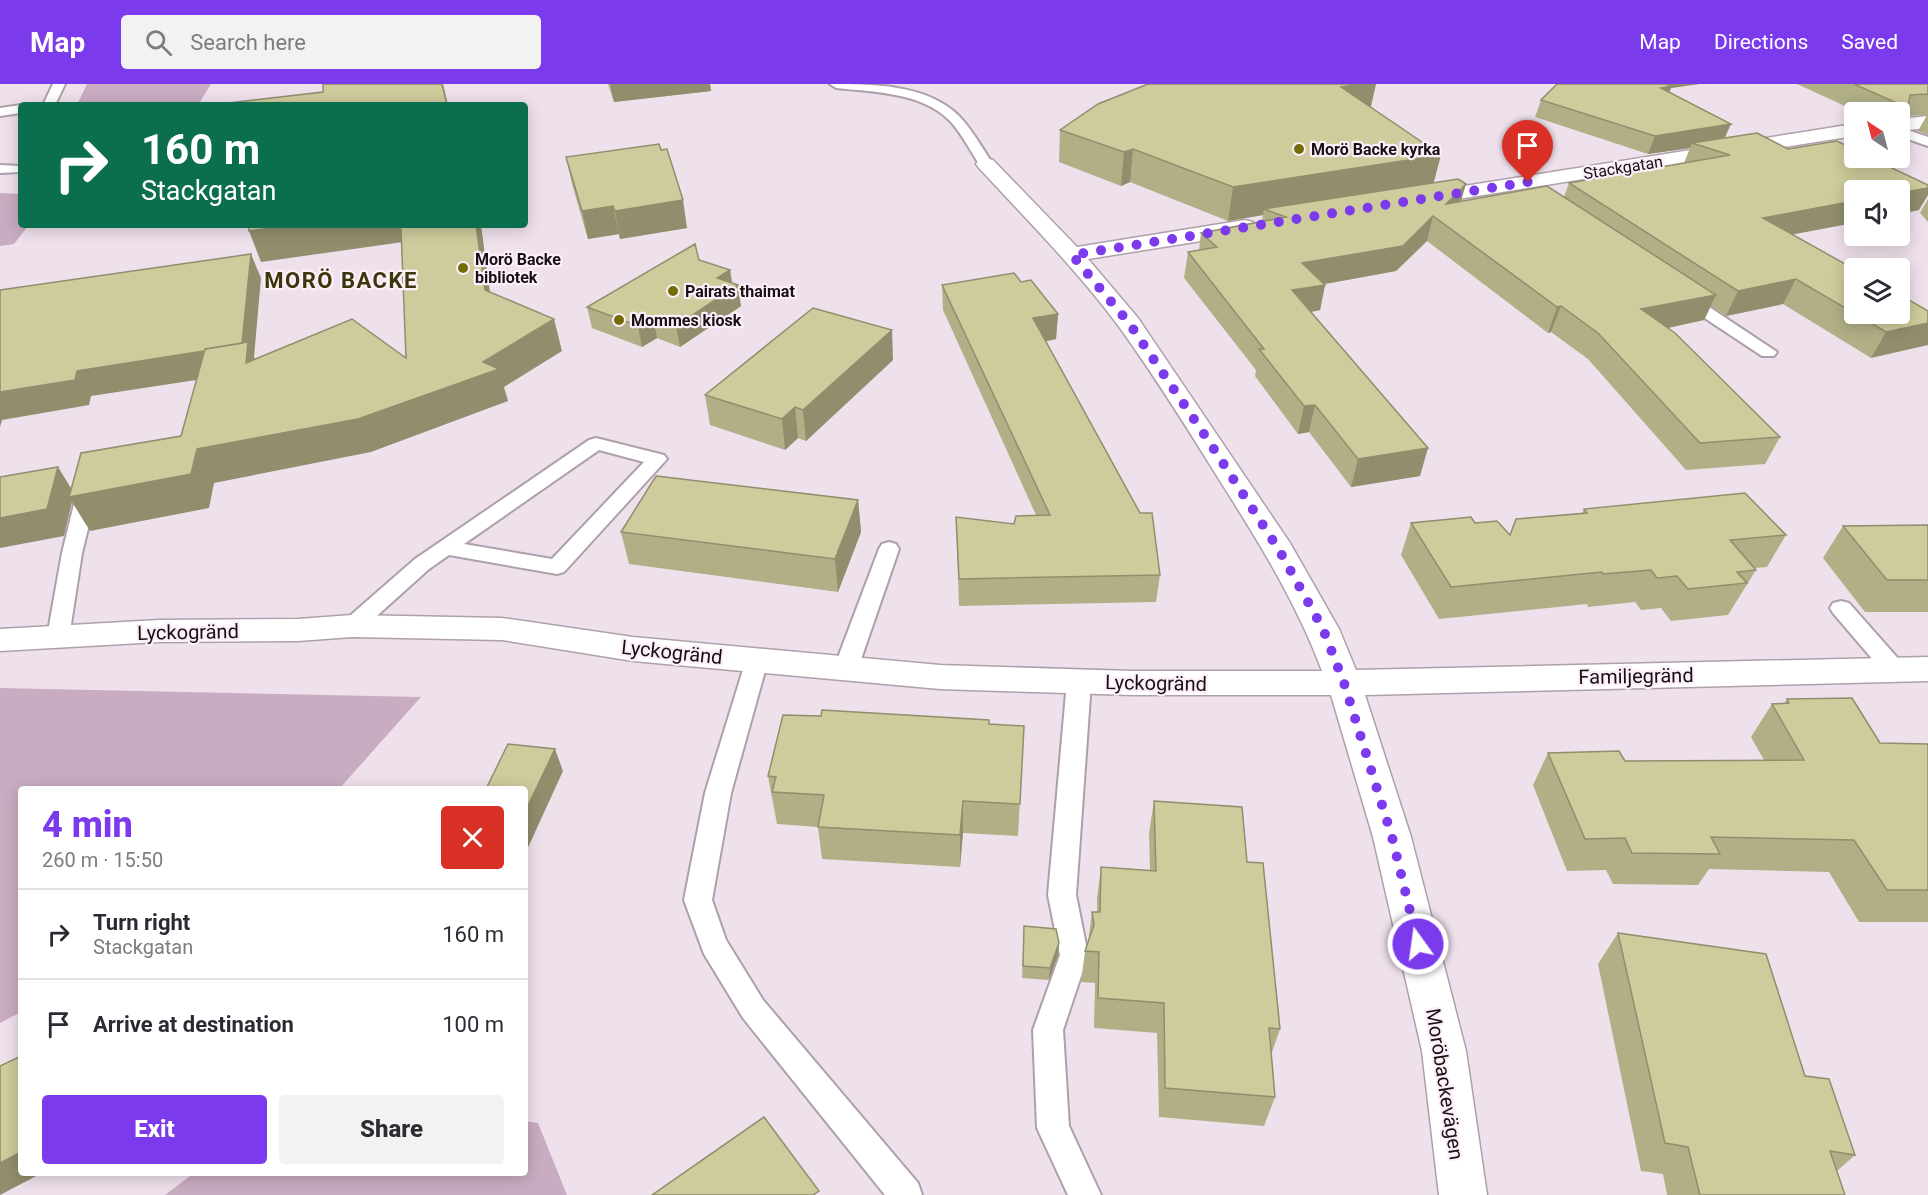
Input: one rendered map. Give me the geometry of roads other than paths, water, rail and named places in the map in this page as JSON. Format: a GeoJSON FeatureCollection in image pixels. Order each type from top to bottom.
{"type":"FeatureCollection","features":[{"type":"Feature","properties":{"kind":"street"},"geometry":{"type":"LineString","coordinates":[[1910,124],[1928,122]]}},
{"type":"Feature","properties":{"kind":"street","name":"Stackgatan"},"geometry":{"type":"LineString","coordinates":[[1396,203],[1844,132]]}},
{"type":"Feature","properties":{"kind":"street","name":"Moröbackevägen"},"geometry":{"type":"LineString","coordinates":[[986,164],[1072,255],[1129,323],[1279,550],[1323,629],[1344,683],[1392,837],[1444,1051],[1463,1195]]}},
{"type":"Feature","properties":{"kind":"street"},"geometry":{"type":"LineString","coordinates":[[1072,255],[1266,224]]}},
{"type":"Feature","properties":{"kind":"street","name":"Lyckogränd"},"geometry":{"type":"LineString","coordinates":[[0,640],[159,631],[297,630],[352,626],[502,629],[633,649],[940,677],[1079,681],[1344,683]]}},
{"type":"Feature","properties":{"kind":"street","name":"Familjegränd"},"geometry":{"type":"LineString","coordinates":[[1344,683],[1928,669]]}},
{"type":"Feature","properties":{"kind":"lane"},"geometry":{"type":"LineString","coordinates":[[50,102],[59,84]]}},
{"type":"Feature","properties":{"kind":"lane"},"geometry":{"type":"LineString","coordinates":[[837,84],[896,93],[936,103],[954,118],[986,164]]}},
{"type":"Feature","properties":{"kind":"lane"},"geometry":{"type":"LineString","coordinates":[[0,112],[18,109]]}},
{"type":"Feature","properties":{"kind":"lane"},"geometry":{"type":"LineString","coordinates":[[1910,135],[1928,142]]}},
{"type":"Feature","properties":{"kind":"lane"},"geometry":{"type":"LineString","coordinates":[[0,169],[18,167]]}},
{"type":"Feature","properties":{"kind":"lane"},"geometry":{"type":"LineString","coordinates":[[1514,184],[1532,196]]}},
{"type":"Feature","properties":{"kind":"lane"},"geometry":{"type":"LineString","coordinates":[[1673,289],[1768,352]]}},
{"type":"Feature","properties":{"kind":"lane"},"geometry":{"type":"LineString","coordinates":[[352,626],[422,564],[596,444],[657,459],[557,567],[446,548]]}},
{"type":"Feature","properties":{"kind":"lane"},"geometry":{"type":"LineString","coordinates":[[58,637],[72,553],[93,468]]}},
{"type":"Feature","properties":{"kind":"lane"},"geometry":{"type":"LineString","coordinates":[[846,668],[889,549]]}},
{"type":"Feature","properties":{"kind":"lane"},"geometry":{"type":"LineString","coordinates":[[1841,608],[1894,669]]}},
{"type":"Feature","properties":{"kind":"lane"},"geometry":{"type":"LineString","coordinates":[[757,660],[718,793],[698,900],[714,945],[753,1009],[906,1195]]}},
{"type":"Feature","properties":{"kind":"lane"},"geometry":{"type":"LineString","coordinates":[[1079,681],[1062,895],[1074,955],[1048,1030],[1053,1128],[1085,1195]]}},
{"type":"Feature","properties":{"kind":"place","name":"Morö Backe kyrka"},"geometry":{"type":"Point","coordinates":[1299,149]}},
{"type":"Feature","properties":{"kind":"place","name":"Morö Backe bibliotek"},"geometry":{"type":"Point","coordinates":[463,268]}},
{"type":"Feature","properties":{"kind":"place","name":"Pairats thaimat"},"geometry":{"type":"Point","coordinates":[673,291]}},
{"type":"Feature","properties":{"kind":"place","name":"Mommes kiosk"},"geometry":{"type":"Point","coordinates":[619,320]}},
{"type":"Feature","properties":{"kind":"district","name":"MORÖ BACKE"},"geometry":{"type":"Point","coordinates":[341,280]}}]}
